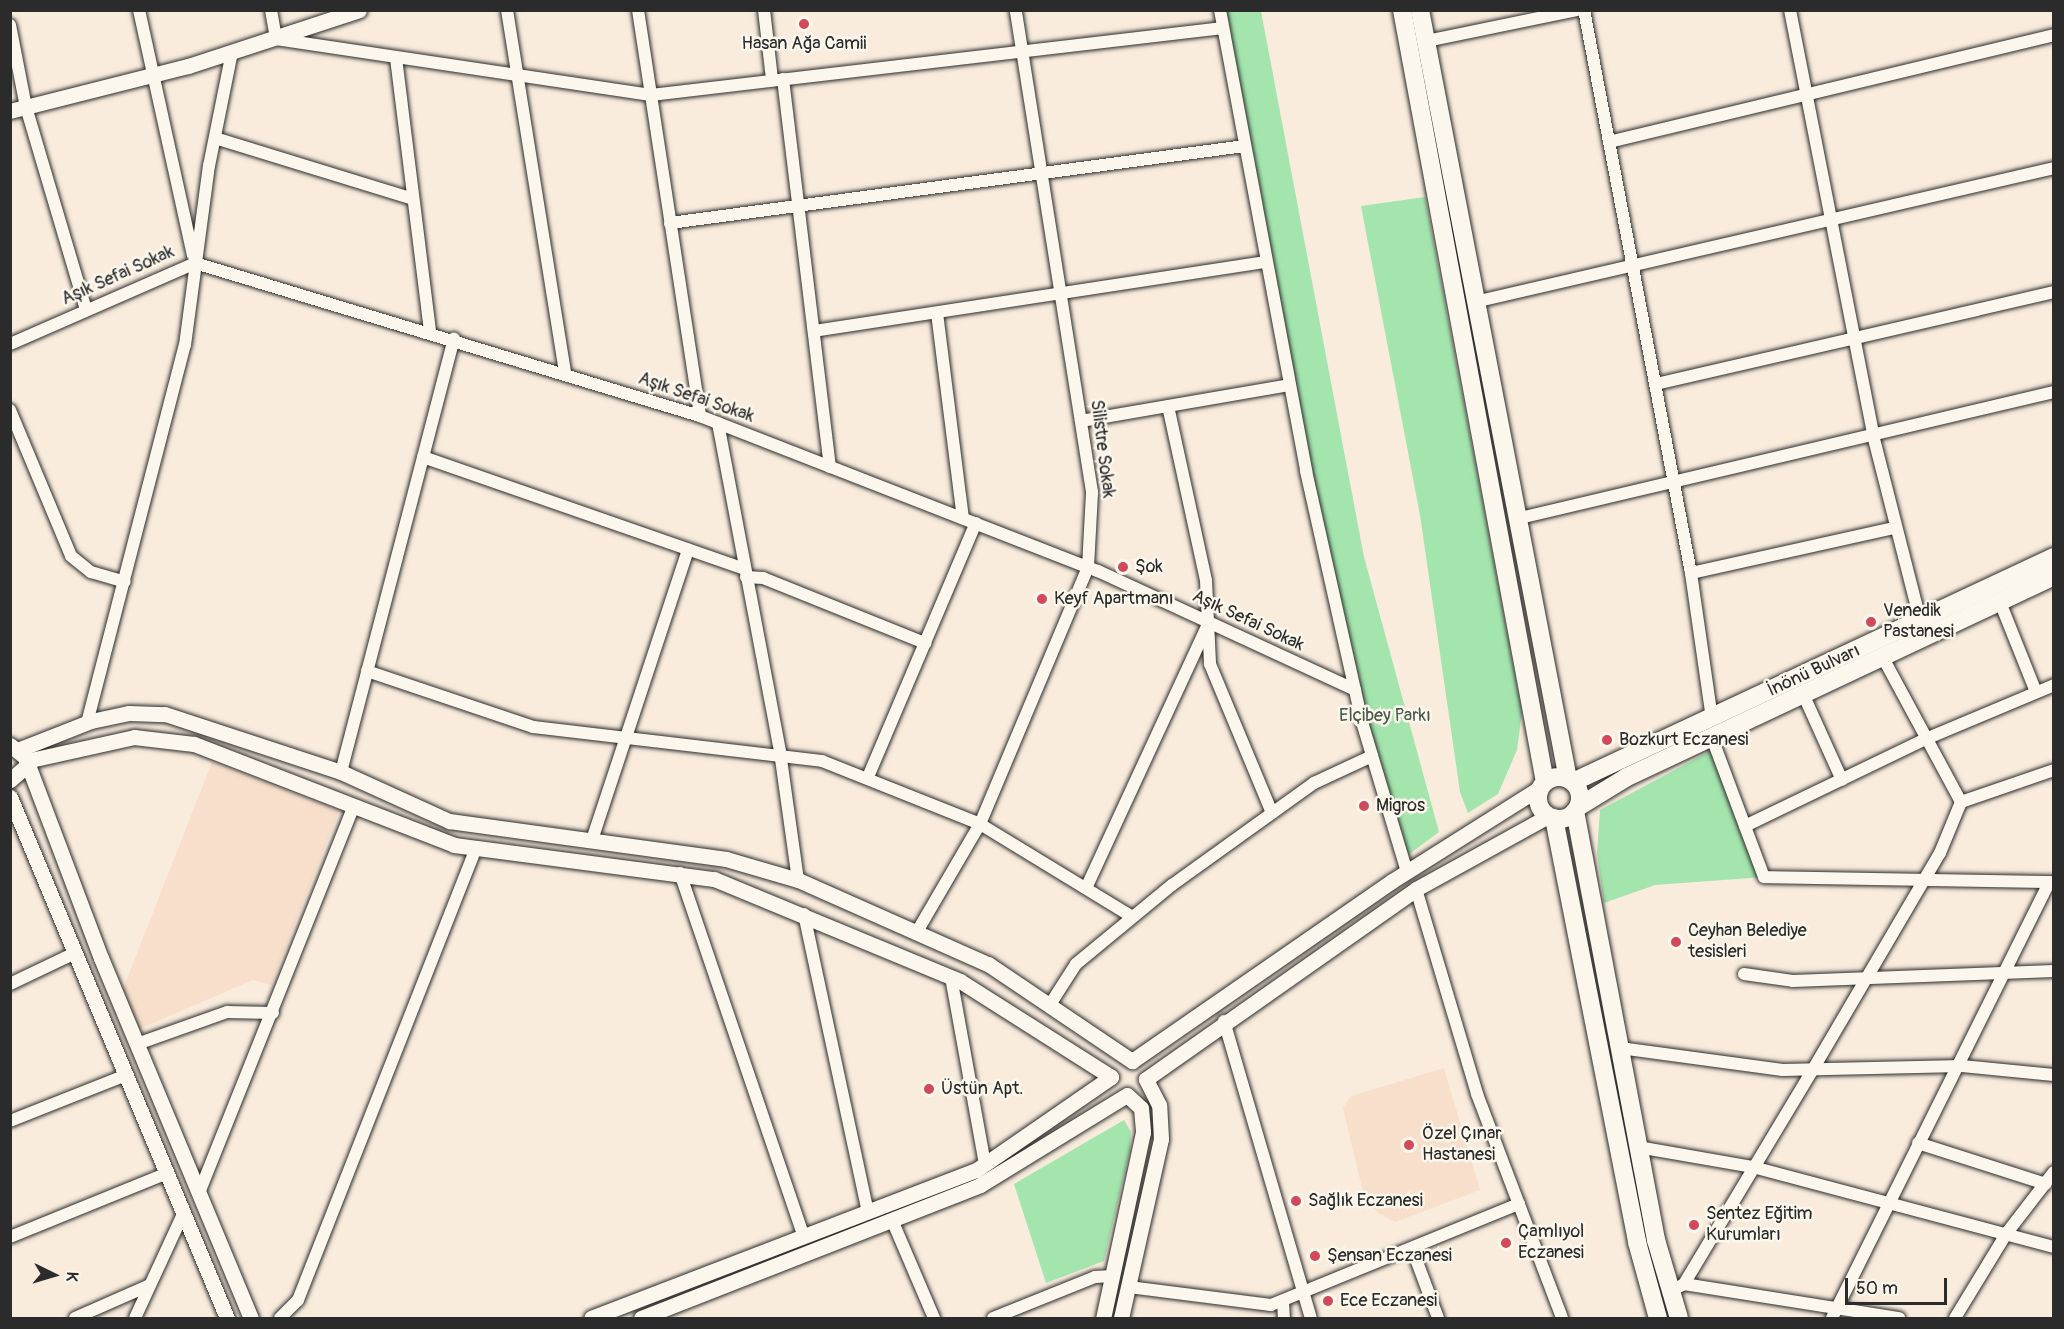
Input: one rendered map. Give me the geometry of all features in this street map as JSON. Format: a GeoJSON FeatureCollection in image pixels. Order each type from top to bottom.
{"type":"FeatureCollection","features":[{"type":"Feature","properties":{"kind":"main road"},"geometry":{"type":"LineString","coordinates":[[1402,10],[1543,784],[1538,800],[1551,817],[1637,1242],[1658,1318]]}},
{"type":"Feature","properties":{"kind":"main road"},"geometry":{"type":"LineString","coordinates":[[1420,10],[1479,301],[1638,1147],[1677,1287],[1679,1318]]}},
{"type":"Feature","properties":{"kind":"main road","name":"İnönü Bulvarı"},"geometry":{"type":"LineString","coordinates":[[1543,784],[1570,780],[1712,719],[2054,557]]}},
{"type":"Feature","properties":{"kind":"main road","name":"İnönü Bulvarı"},"geometry":{"type":"LineString","coordinates":[[1551,817],[1576,809],[1712,738],[2054,576]]}},
{"type":"Feature","properties":{"kind":"street"},"geometry":{"type":"LineString","coordinates":[[139,10],[151,76],[195,262]]}},
{"type":"Feature","properties":{"kind":"street"},"geometry":{"type":"LineString","coordinates":[[271,10],[276,39]]}},
{"type":"Feature","properties":{"kind":"street"},"geometry":{"type":"LineString","coordinates":[[10,111],[151,76],[276,39],[359,10]]}},
{"type":"Feature","properties":{"kind":"street"},"geometry":{"type":"LineString","coordinates":[[507,10],[515,77],[566,373]]}},
{"type":"Feature","properties":{"kind":"street"},"geometry":{"type":"LineString","coordinates":[[639,10],[700,416]]}},
{"type":"Feature","properties":{"kind":"street"},"geometry":{"type":"LineString","coordinates":[[764,10],[797,204],[830,466]]}},
{"type":"Feature","properties":{"kind":"street","name":"Silistre Sokak"},"geometry":{"type":"LineString","coordinates":[[918,930],[980,824],[1088,567],[1092,492],[1016,10]]}},
{"type":"Feature","properties":{"kind":"street"},"geometry":{"type":"LineString","coordinates":[[1220,10],[1289,385],[1355,690],[1407,872]]}},
{"type":"Feature","properties":{"kind":"street"},"geometry":{"type":"LineString","coordinates":[[1426,41],[1577,10]]}},
{"type":"Feature","properties":{"kind":"street"},"geometry":{"type":"LineString","coordinates":[[1584,10],[1691,573],[1712,719]]}},
{"type":"Feature","properties":{"kind":"street"},"geometry":{"type":"LineString","coordinates":[[1790,10],[1873,435],[1894,528],[1920,621]]}},
{"type":"Feature","properties":{"kind":"street"},"geometry":{"type":"LineString","coordinates":[[10,25],[26,107],[86,310]]}},
{"type":"Feature","properties":{"kind":"street"},"geometry":{"type":"LineString","coordinates":[[276,39],[515,77],[651,95],[1022,49],[1223,28]]}},
{"type":"Feature","properties":{"kind":"street"},"geometry":{"type":"LineString","coordinates":[[1609,142],[2054,35]]}},
{"type":"Feature","properties":{"kind":"street"},"geometry":{"type":"LineString","coordinates":[[87,723],[185,345],[195,262],[215,138],[232,52]]}},
{"type":"Feature","properties":{"kind":"street"},"geometry":{"type":"LineString","coordinates":[[396,58],[410,198],[430,331]]}},
{"type":"Feature","properties":{"kind":"street"},"geometry":{"type":"LineString","coordinates":[[215,138],[410,198]]}},
{"type":"Feature","properties":{"kind":"street"},"geometry":{"type":"LineString","coordinates":[[670,223],[797,204],[1042,176],[1245,146]]}},
{"type":"Feature","properties":{"kind":"street"},"geometry":{"type":"LineString","coordinates":[[1479,301],[2054,168]]}},
{"type":"Feature","properties":{"kind":"street","name":"Aşık Sefai Sokak"},"geometry":{"type":"LineString","coordinates":[[10,344],[195,262],[454,338],[700,416],[1088,567],[1355,690]]}},
{"type":"Feature","properties":{"kind":"street"},"geometry":{"type":"LineString","coordinates":[[814,331],[1265,262]]}},
{"type":"Feature","properties":{"kind":"street"},"geometry":{"type":"LineString","coordinates":[[1656,384],[1853,336],[2054,292]]}},
{"type":"Feature","properties":{"kind":"street"},"geometry":{"type":"LineString","coordinates":[[937,313],[963,519]]}},
{"type":"Feature","properties":{"kind":"street"},"geometry":{"type":"LineString","coordinates":[[341,772],[454,338]]}},
{"type":"Feature","properties":{"kind":"street"},"geometry":{"type":"LineString","coordinates":[[1081,421],[1289,385]]}},
{"type":"Feature","properties":{"kind":"street"},"geometry":{"type":"LineString","coordinates":[[1520,518],[2054,392]]}},
{"type":"Feature","properties":{"kind":"street"},"geometry":{"type":"LineString","coordinates":[[1168,406],[1206,581],[1210,664],[1272,813]]}},
{"type":"Feature","properties":{"kind":"street"},"geometry":{"type":"LineString","coordinates":[[10,410],[71,556],[91,572],[125,582]]}},
{"type":"Feature","properties":{"kind":"street"},"geometry":{"type":"LineString","coordinates":[[718,423],[780,752],[798,880]]}},
{"type":"Feature","properties":{"kind":"street"},"geometry":{"type":"LineString","coordinates":[[423,457],[688,549],[925,643]]}},
{"type":"Feature","properties":{"kind":"street"},"geometry":{"type":"LineString","coordinates":[[868,777],[976,523]]}},
{"type":"Feature","properties":{"kind":"street"},"geometry":{"type":"LineString","coordinates":[[1691,573],[1894,528]]}},
{"type":"Feature","properties":{"kind":"street"},"geometry":{"type":"LineString","coordinates":[[592,840],[624,736],[688,549]]}},
{"type":"Feature","properties":{"kind":"street"},"geometry":{"type":"LineString","coordinates":[[2000,602],[2036,692]]}},
{"type":"Feature","properties":{"kind":"street"},"geometry":{"type":"LineString","coordinates":[[1087,886],[1209,622]]}},
{"type":"Feature","properties":{"kind":"street"},"geometry":{"type":"LineString","coordinates":[[1883,658],[1961,802]]}},
{"type":"Feature","properties":{"kind":"street"},"geometry":{"type":"LineString","coordinates":[[367,671],[533,727],[780,752],[868,777],[980,824],[1087,886],[1131,916]]}},
{"type":"Feature","properties":{"kind":"street"},"geometry":{"type":"LineString","coordinates":[[1745,826],[1928,738],[2054,685]]}},
{"type":"Feature","properties":{"kind":"street"},"geometry":{"type":"LineString","coordinates":[[1804,696],[1842,780]]}},
{"type":"Feature","properties":{"kind":"street"},"geometry":{"type":"LineString","coordinates":[[18,751],[87,723],[129,714],[165,714],[341,772],[449,821],[726,858],[798,880],[918,930],[1051,1003],[1144,1069],[1146,1079],[1159,1105],[1161,1139],[1121,1318]]}},
{"type":"Feature","properties":{"kind":"street"},"geometry":{"type":"LineString","coordinates":[[18,751],[134,737],[160,738],[194,744],[420,835],[476,849],[714,879],[804,914],[990,996],[1111,1077],[1114,1087],[1141,1108],[1143,1132],[1102,1318]]}},
{"type":"Feature","properties":{"kind":"street"},"geometry":{"type":"LineString","coordinates":[[1712,738],[1764,877],[2051,882],[1962,1066],[1918,1143],[1832,1318]]}},
{"type":"Feature","properties":{"kind":"street"},"geometry":{"type":"LineString","coordinates":[[10,780],[18,751]]}},
{"type":"Feature","properties":{"kind":"street"},"geometry":{"type":"LineString","coordinates":[[18,751],[251,1318]]}},
{"type":"Feature","properties":{"kind":"street"},"geometry":{"type":"LineString","coordinates":[[1051,1003],[1076,964],[1131,916],[1314,783],[1372,756]]}},
{"type":"Feature","properties":{"kind":"street"},"geometry":{"type":"LineString","coordinates":[[1899,1318],[1838,1306],[1677,1287],[1812,1071],[1866,979],[1924,879],[1961,802],[2054,770]]}},
{"type":"Feature","properties":{"kind":"street"},"geometry":{"type":"LineString","coordinates":[[591,1318],[804,1238],[985,1164],[1111,1077],[1121,1062],[1132,1061],[1407,872],[1543,784]]}},
{"type":"Feature","properties":{"kind":"street"},"geometry":{"type":"LineString","coordinates":[[10,797],[227,1318]]}},
{"type":"Feature","properties":{"kind":"street"},"geometry":{"type":"LineString","coordinates":[[199,1193],[273,1013],[353,808]]}},
{"type":"Feature","properties":{"kind":"street"},"geometry":{"type":"LineString","coordinates":[[640,1318],[980,1185],[1127,1095],[1138,1093],[1146,1079],[1224,1021],[1416,889],[1551,817]]}},
{"type":"Feature","properties":{"kind":"street"},"geometry":{"type":"LineString","coordinates":[[280,1318],[298,1300],[476,849]]}},
{"type":"Feature","properties":{"kind":"street"},"geometry":{"type":"LineString","coordinates":[[680,873],[804,1238]]}},
{"type":"Feature","properties":{"kind":"street"},"geometry":{"type":"LineString","coordinates":[[1416,889],[1477,1094],[1562,1318]]}},
{"type":"Feature","properties":{"kind":"street"},"geometry":{"type":"LineString","coordinates":[[804,914],[868,1212]]}},
{"type":"Feature","properties":{"kind":"street"},"geometry":{"type":"LineString","coordinates":[[10,984],[75,953]]}},
{"type":"Feature","properties":{"kind":"street"},"geometry":{"type":"LineString","coordinates":[[1744,974],[1793,981],[2054,971]]}},
{"type":"Feature","properties":{"kind":"street"},"geometry":{"type":"LineString","coordinates":[[951,977],[985,1164]]}},
{"type":"Feature","properties":{"kind":"street"},"geometry":{"type":"LineString","coordinates":[[137,1044],[227,1012],[273,1013]]}},
{"type":"Feature","properties":{"kind":"street"},"geometry":{"type":"LineString","coordinates":[[1224,1021],[1311,1318]]}},
{"type":"Feature","properties":{"kind":"street"},"geometry":{"type":"LineString","coordinates":[[1620,1048],[1812,1071],[1962,1066],[2054,1075]]}},
{"type":"Feature","properties":{"kind":"street"},"geometry":{"type":"LineString","coordinates":[[10,1121],[126,1075]]}},
{"type":"Feature","properties":{"kind":"street"},"geometry":{"type":"LineString","coordinates":[[1918,1143],[2046,1184]]}},
{"type":"Feature","properties":{"kind":"street"},"geometry":{"type":"LineString","coordinates":[[1638,1147],[1753,1167],[1890,1200],[2054,1247]]}},
{"type":"Feature","properties":{"kind":"street"},"geometry":{"type":"LineString","coordinates":[[1955,1318],[2006,1234],[2054,1172]]}},
{"type":"Feature","properties":{"kind":"street"},"geometry":{"type":"LineString","coordinates":[[10,1237],[168,1173]]}},
{"type":"Feature","properties":{"kind":"street"},"geometry":{"type":"LineString","coordinates":[[1129,1287],[1271,1305],[1413,1251],[1519,1204]]}},
{"type":"Feature","properties":{"kind":"street"},"geometry":{"type":"LineString","coordinates":[[135,1318],[183,1214]]}},
{"type":"Feature","properties":{"kind":"street"},"geometry":{"type":"LineString","coordinates":[[892,1220],[934,1318]]}},
{"type":"Feature","properties":{"kind":"street"},"geometry":{"type":"LineString","coordinates":[[1413,1251],[1438,1318]]}},
{"type":"Feature","properties":{"kind":"street"},"geometry":{"type":"LineString","coordinates":[[993,1318],[1095,1277],[1113,1276]]}},
{"type":"Feature","properties":{"kind":"street"},"geometry":{"type":"LineString","coordinates":[[75,1318],[148,1286]]}},
{"type":"Feature","properties":{"kind":"street"},"geometry":{"type":"LineString","coordinates":[[1283,1301],[1284,1318]]}},
{"type":"Feature","properties":{"kind":"shaded area"},"geometry":{"type":"Polygon","coordinates":[[[212,762],[339,811],[271,985],[253,980],[139,1029],[123,989],[212,762]]]}},
{"type":"Feature","properties":{"kind":"shaded area","name":"Özel Çınar Hastanesi"},"geometry":{"type":"Polygon","coordinates":[[[1444,1068],[1480,1190],[1395,1222],[1378,1213],[1363,1192],[1343,1108],[1351,1096],[1444,1068]]]}},
{"type":"Feature","properties":{"kind":"green space","name":"Elçibey Parkı"},"geometry":{"type":"Polygon","coordinates":[[[1220,11],[1261,11],[1364,557],[1439,832],[1408,855],[1362,722],[1220,11]]]}},
{"type":"Feature","properties":{"kind":"green space"},"geometry":{"type":"Polygon","coordinates":[[[1425,197],[1522,712],[1517,750],[1498,794],[1468,813],[1460,792],[1420,515],[1361,206],[1425,197]]]}},
{"type":"Feature","properties":{"kind":"green space"},"geometry":{"type":"Polygon","coordinates":[[[1710,751],[1727,780],[1764,877],[1655,885],[1604,903],[1597,853],[1600,810],[1710,751]]]}},
{"type":"Feature","properties":{"kind":"green space"},"geometry":{"type":"Polygon","coordinates":[[[1124,1120],[1131,1132],[1130,1150],[1104,1261],[1046,1283],[1014,1184],[1124,1120]]]}},
{"type":"Feature","properties":{"kind":"place","name":"Hasan Ağa Camii"},"geometry":{"type":"Point","coordinates":[804,24]}},
{"type":"Feature","properties":{"kind":"place","name":"Şok"},"geometry":{"type":"Point","coordinates":[1123,567]}},
{"type":"Feature","properties":{"kind":"place","name":"Keyf Apartmanı"},"geometry":{"type":"Point","coordinates":[1042,599]}},
{"type":"Feature","properties":{"kind":"place","name":"Venedik Pastanesi"},"geometry":{"type":"Point","coordinates":[1871,622]}},
{"type":"Feature","properties":{"kind":"place","name":"Bozkurt Eczanesi"},"geometry":{"type":"Point","coordinates":[1607,740]}},
{"type":"Feature","properties":{"kind":"place","name":"Migros"},"geometry":{"type":"Point","coordinates":[1364,806]}},
{"type":"Feature","properties":{"kind":"place","name":"Ceyhan Belediye tesisleri"},"geometry":{"type":"Point","coordinates":[1676,942]}},
{"type":"Feature","properties":{"kind":"place","name":"Üstün Apt."},"geometry":{"type":"Point","coordinates":[929,1089]}},
{"type":"Feature","properties":{"kind":"place","name":"Özel Çınar Hastanesi"},"geometry":{"type":"Point","coordinates":[1409,1145]}},
{"type":"Feature","properties":{"kind":"place","name":"Sağlık Eczanesi"},"geometry":{"type":"Point","coordinates":[1296,1201]}},
{"type":"Feature","properties":{"kind":"place","name":"Sentez Eğitim Kurumları"},"geometry":{"type":"Point","coordinates":[1694,1225]}},
{"type":"Feature","properties":{"kind":"place","name":"Çamlıyol Eczanesi"},"geometry":{"type":"Point","coordinates":[1506,1243]}},
{"type":"Feature","properties":{"kind":"place","name":"Şensan Eczanesi"},"geometry":{"type":"Point","coordinates":[1315,1256]}},
{"type":"Feature","properties":{"kind":"place","name":"Ece Eczanesi"},"geometry":{"type":"Point","coordinates":[1328,1301]}}]}
